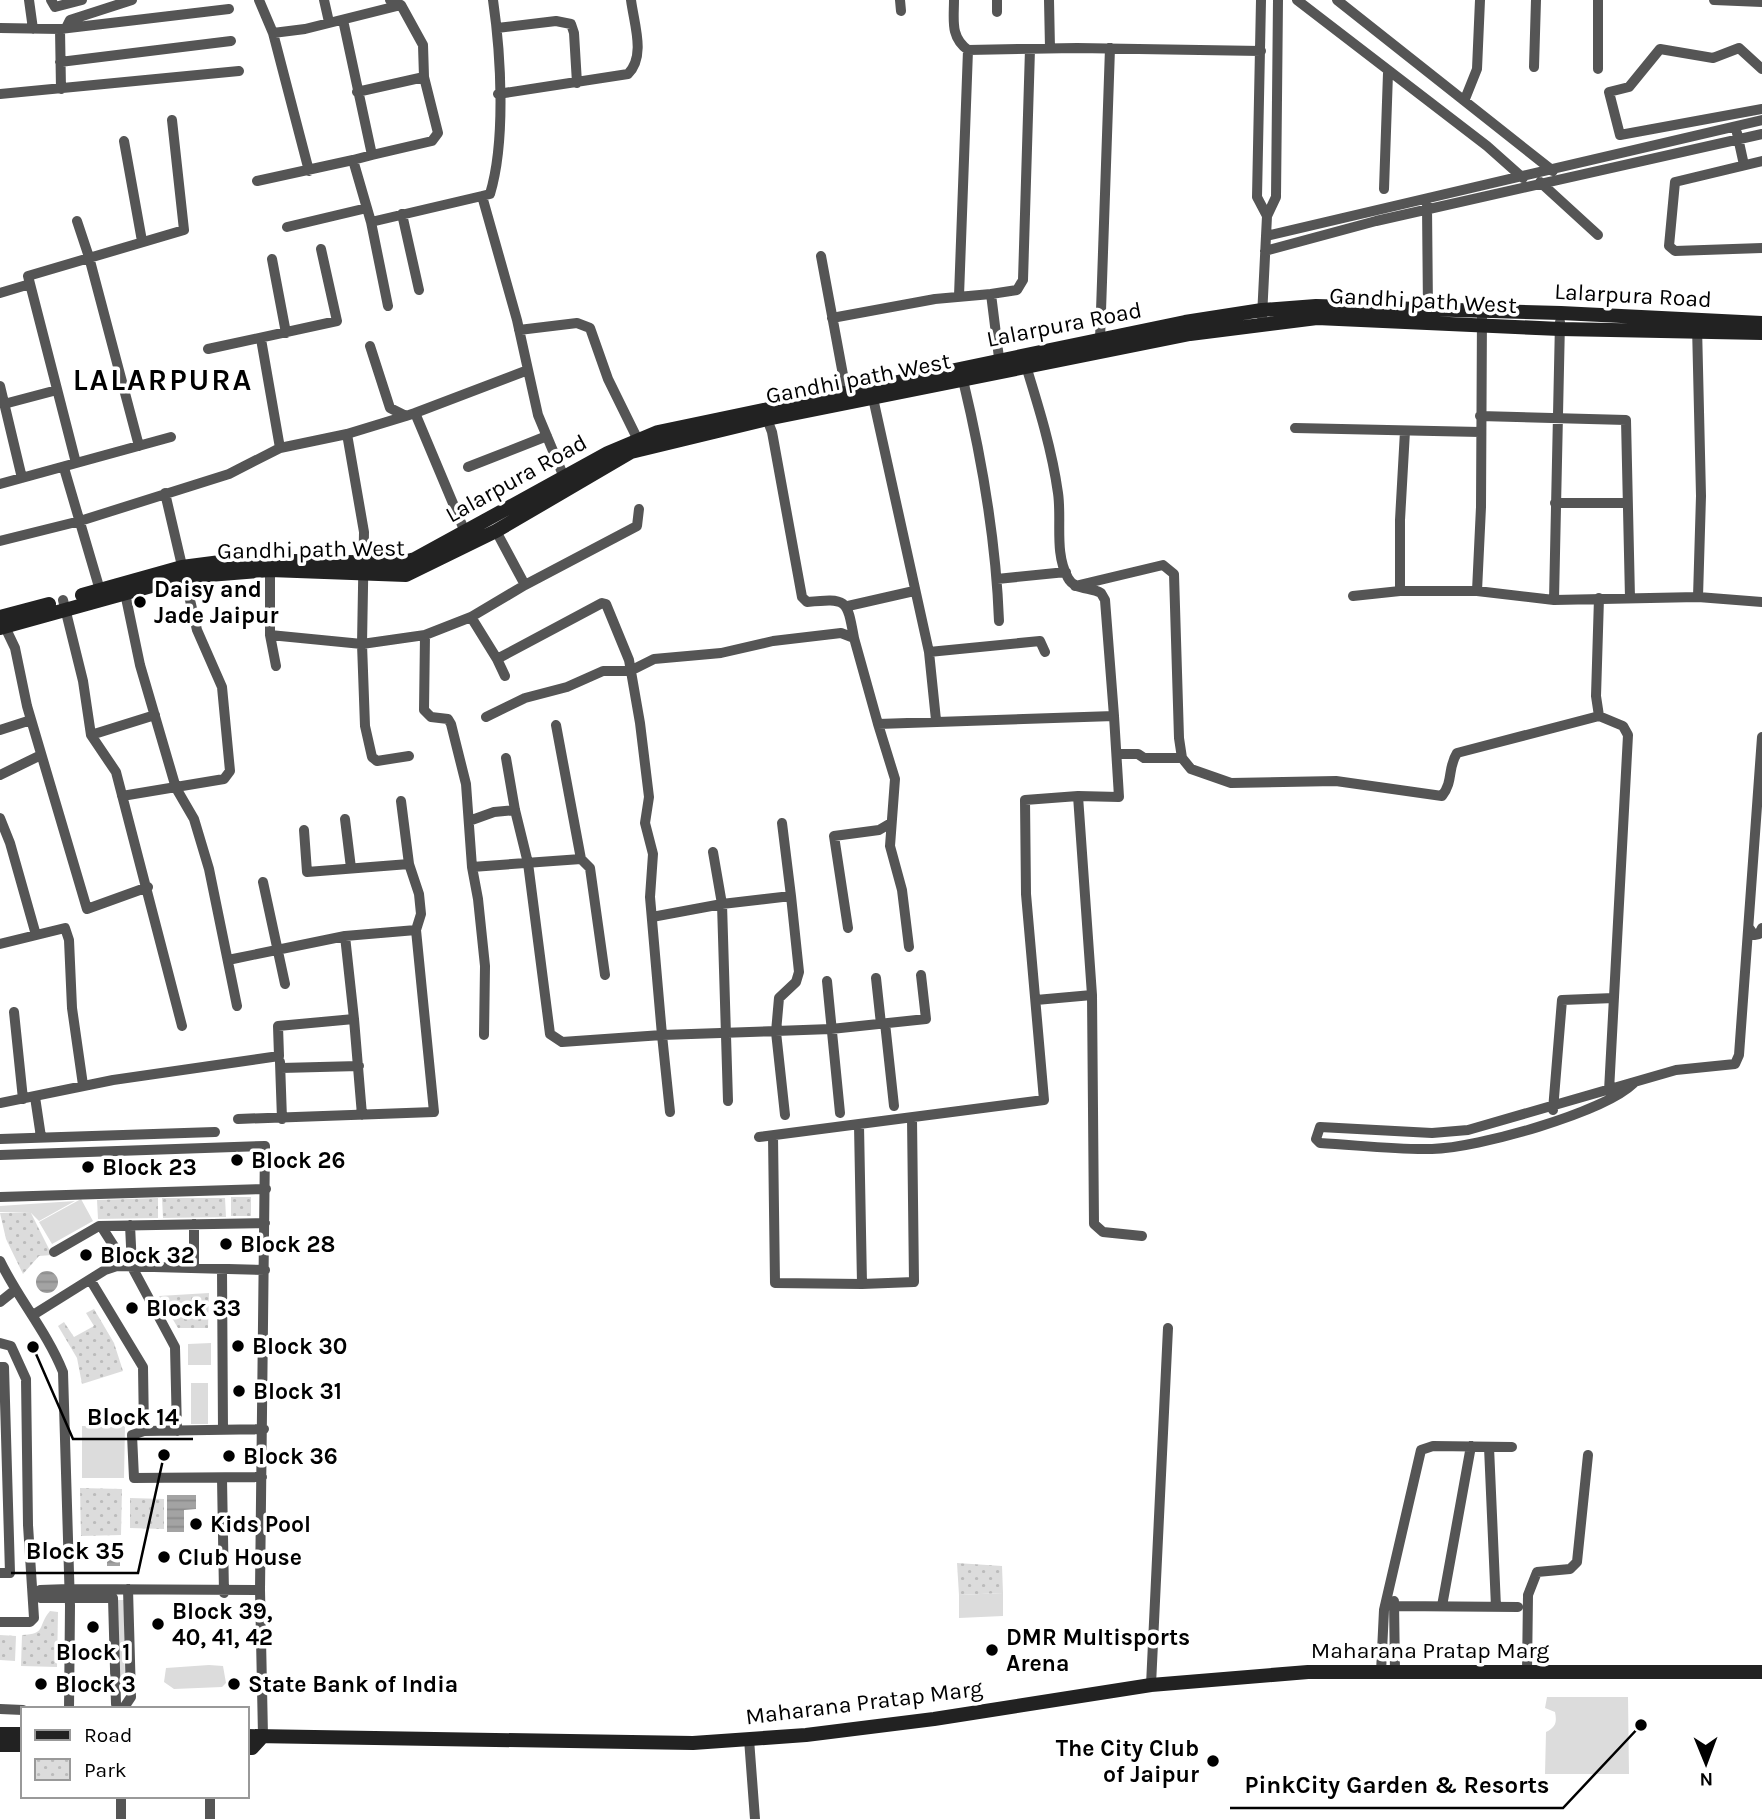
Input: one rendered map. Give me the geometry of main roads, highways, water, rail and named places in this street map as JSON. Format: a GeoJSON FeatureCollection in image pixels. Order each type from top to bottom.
{"type":"FeatureCollection","features":[{"type":"Feature","properties":{"kind":"place","name":"Daisy and Jade Jaipur"},"geometry":{"type":"Point","coordinates":[140,602]}},
{"type":"Feature","properties":{"kind":"place","name":"Block 26"},"geometry":{"type":"Point","coordinates":[237,1160]}},
{"type":"Feature","properties":{"kind":"place","name":"Block 23"},"geometry":{"type":"Point","coordinates":[88,1167]}},
{"type":"Feature","properties":{"kind":"place","name":"Block 28"},"geometry":{"type":"Point","coordinates":[226,1244]}},
{"type":"Feature","properties":{"kind":"place","name":"Block 32"},"geometry":{"type":"Point","coordinates":[86,1255]}},
{"type":"Feature","properties":{"kind":"place","name":"Block 33"},"geometry":{"type":"Point","coordinates":[132,1308]}},
{"type":"Feature","properties":{"kind":"place","name":"Block 30"},"geometry":{"type":"Point","coordinates":[238,1346]}},
{"type":"Feature","properties":{"kind":"place","name":"Block 14"},"geometry":{"type":"Point","coordinates":[33,1347]}},
{"type":"Feature","properties":{"kind":"place","name":"Block 31"},"geometry":{"type":"Point","coordinates":[239,1391]}},
{"type":"Feature","properties":{"kind":"place","name":"Block 35"},"geometry":{"type":"Point","coordinates":[164,1455]}},
{"type":"Feature","properties":{"kind":"place","name":"Block 36"},"geometry":{"type":"Point","coordinates":[229,1456]}},
{"type":"Feature","properties":{"kind":"place","name":"Kids Pool"},"geometry":{"type":"Point","coordinates":[196,1524]}},
{"type":"Feature","properties":{"kind":"place","name":"Club House"},"geometry":{"type":"Point","coordinates":[164,1557]}},
{"type":"Feature","properties":{"kind":"place","name":"Block 39, 40, 41, 42"},"geometry":{"type":"Point","coordinates":[158,1624]}},
{"type":"Feature","properties":{"kind":"place","name":"Block 1"},"geometry":{"type":"Point","coordinates":[93,1627]}},
{"type":"Feature","properties":{"kind":"place","name":"DMR Multisports Arena"},"geometry":{"type":"Point","coordinates":[992,1650]}},
{"type":"Feature","properties":{"kind":"place","name":"Block 3"},"geometry":{"type":"Point","coordinates":[41,1684]}},
{"type":"Feature","properties":{"kind":"place","name":"State Bank of India"},"geometry":{"type":"Point","coordinates":[234,1684]}},
{"type":"Feature","properties":{"kind":"place","name":"PinkCity Garden & Resorts"},"geometry":{"type":"Point","coordinates":[1641,1725]}},
{"type":"Feature","properties":{"kind":"place","name":"The City Club of Jaipur"},"geometry":{"type":"Point","coordinates":[1213,1761]}},
{"type":"Feature","properties":{"kind":"district","name":"LALARPURA"},"geometry":{"type":"Point","coordinates":[163,380]}}]}
